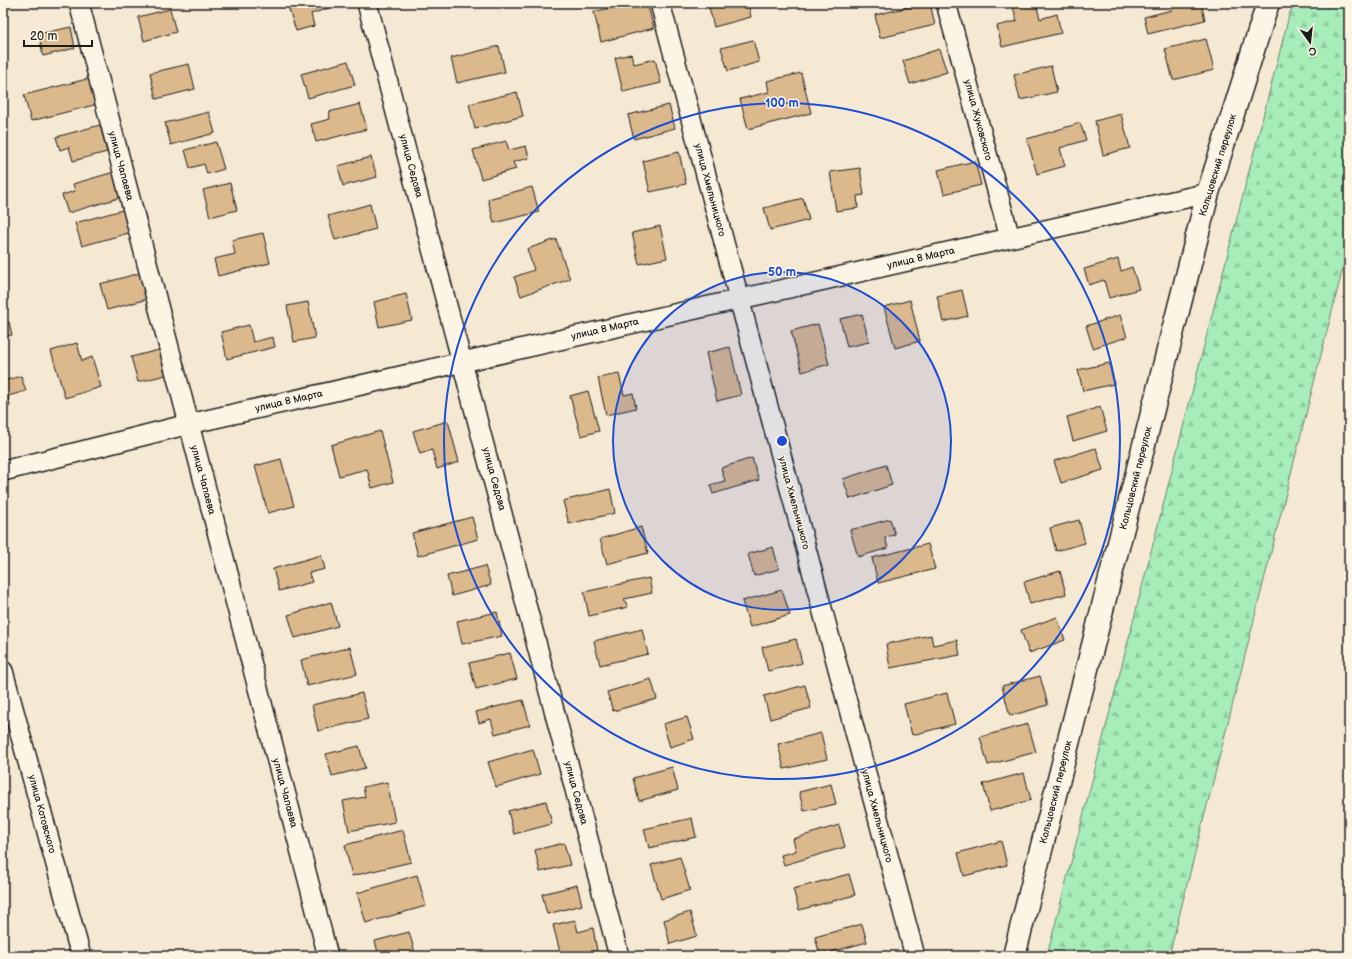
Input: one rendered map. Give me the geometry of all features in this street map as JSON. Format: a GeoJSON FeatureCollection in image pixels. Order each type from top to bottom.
{"type":"FeatureCollection","features":[{"type":"Feature","properties":{"kind":"street","name":"улица Чапаева"},"geometry":{"type":"LineString","coordinates":[[79,3],[328,956]]}},
{"type":"Feature","properties":{"kind":"street","name":"улица Седова"},"geometry":{"type":"LineString","coordinates":[[367,3],[463,361],[619,956]]}},
{"type":"Feature","properties":{"kind":"street","name":"улица Хмельницкого"},"geometry":{"type":"LineString","coordinates":[[660,3],[915,956]]}},
{"type":"Feature","properties":{"kind":"street","name":"улица Жуковского"},"geometry":{"type":"LineString","coordinates":[[946,3],[1010,238]]}},
{"type":"Feature","properties":{"kind":"street","name":"Кольцовский переулок"},"geometry":{"type":"LineString","coordinates":[[1014,956],[1208,193],[1268,3]]}},
{"type":"Feature","properties":{"kind":"street","name":"улица 8 Марта"},"geometry":{"type":"LineString","coordinates":[[3,470],[189,424],[463,361],[1208,193]]}},
{"type":"Feature","properties":{"kind":"street","name":"улица Котовского"},"geometry":{"type":"LineString","coordinates":[[3,671],[81,956]]}},
{"type":"Feature","properties":{"kind":"green space"},"geometry":{"type":"Polygon","coordinates":[[[1296,3],[1349,3],[1349,244],[1169,956],[1047,956],[1290,12],[1296,3]]]}},
{"type":"Feature","properties":{"kind":"building"},"geometry":{"type":"Polygon","coordinates":[[[287,3],[328,3],[329,8],[311,14],[314,26],[296,31],[287,3]]]}},
{"type":"Feature","properties":{"kind":"building"},"geometry":{"type":"Polygon","coordinates":[[[621,3],[647,3],[654,28],[601,42],[594,12],[621,5],[621,3]]]}},
{"type":"Feature","properties":{"kind":"building"},"geometry":{"type":"Polygon","coordinates":[[[708,3],[748,3],[751,17],[714,27],[708,3]]]}},
{"type":"Feature","properties":{"kind":"building"},"geometry":{"type":"Polygon","coordinates":[[[930,3],[935,25],[880,38],[875,15],[930,3]]]}},
{"type":"Feature","properties":{"kind":"building"},"geometry":{"type":"Polygon","coordinates":[[[1012,3],[1036,3],[1040,19],[1057,14],[1061,33],[1002,47],[997,26],[1017,21],[1012,3]]]}},
{"type":"Feature","properties":{"kind":"building"},"geometry":{"type":"Polygon","coordinates":[[[1170,3],[1201,3],[1205,20],[1148,34],[1144,17],[1172,10],[1170,3]]]}},
{"type":"Feature","properties":{"kind":"building"},"geometry":{"type":"Polygon","coordinates":[[[170,9],[176,32],[144,41],[138,17],[170,9]]]}},
{"type":"Feature","properties":{"kind":"building"},"geometry":{"type":"Polygon","coordinates":[[[71,27],[75,48],[43,56],[39,34],[71,27]]]}},
{"type":"Feature","properties":{"kind":"building"},"geometry":{"type":"Polygon","coordinates":[[[1206,39],[1214,70],[1173,80],[1165,49],[1206,39]]]}},
{"type":"Feature","properties":{"kind":"building"},"geometry":{"type":"Polygon","coordinates":[[[753,40],[759,62],[728,71],[721,48],[753,40]]]}},
{"type":"Feature","properties":{"kind":"building"},"geometry":{"type":"Polygon","coordinates":[[[499,46],[505,72],[457,83],[451,58],[499,46]]]}},
{"type":"Feature","properties":{"kind":"building"},"geometry":{"type":"Polygon","coordinates":[[[939,49],[947,72],[910,84],[903,61],[939,49]]]}},
{"type":"Feature","properties":{"kind":"building"},"geometry":{"type":"Polygon","coordinates":[[[631,54],[634,64],[655,59],[661,83],[623,92],[615,58],[631,54]]]}},
{"type":"Feature","properties":{"kind":"building"},"geometry":{"type":"Polygon","coordinates":[[[348,61],[355,85],[308,98],[301,74],[348,61]]]}},
{"type":"Feature","properties":{"kind":"building"},"geometry":{"type":"Polygon","coordinates":[[[189,64],[195,89],[156,99],[150,73],[189,64]]]}},
{"type":"Feature","properties":{"kind":"building"},"geometry":{"type":"Polygon","coordinates":[[[1051,66],[1057,92],[1020,100],[1014,75],[1051,66]]]}},
{"type":"Feature","properties":{"kind":"building"},"geometry":{"type":"Polygon","coordinates":[[[801,73],[811,113],[748,129],[740,99],[769,92],[767,81],[801,73]]]}},
{"type":"Feature","properties":{"kind":"building"},"geometry":{"type":"Polygon","coordinates":[[[91,78],[98,104],[31,121],[24,95],[91,78]]]}},
{"type":"Feature","properties":{"kind":"building"},"geometry":{"type":"Polygon","coordinates":[[[517,92],[523,116],[475,129],[469,104],[517,92]]]}},
{"type":"Feature","properties":{"kind":"building"},"geometry":{"type":"Polygon","coordinates":[[[360,104],[367,129],[316,142],[311,124],[330,119],[329,112],[360,104]]]}},
{"type":"Feature","properties":{"kind":"building"},"geometry":{"type":"Polygon","coordinates":[[[669,105],[675,128],[634,139],[628,115],[669,105]]]}},
{"type":"Feature","properties":{"kind":"building"},"geometry":{"type":"Polygon","coordinates":[[[209,112],[215,133],[171,145],[165,123],[209,112]]]}},
{"type":"Feature","properties":{"kind":"building"},"geometry":{"type":"Polygon","coordinates":[[[1121,114],[1130,148],[1103,155],[1095,121],[1121,114]]]}},
{"type":"Feature","properties":{"kind":"building"},"geometry":{"type":"Polygon","coordinates":[[[1080,123],[1086,140],[1060,148],[1065,166],[1037,174],[1027,139],[1080,123]]]}},
{"type":"Feature","properties":{"kind":"building"},"geometry":{"type":"Polygon","coordinates":[[[100,125],[107,152],[73,161],[69,147],[60,150],[56,137],[100,125]]]}},
{"type":"Feature","properties":{"kind":"building"},"geometry":{"type":"Polygon","coordinates":[[[506,141],[509,150],[526,146],[529,158],[513,162],[516,169],[481,179],[473,150],[506,141]]]}},
{"type":"Feature","properties":{"kind":"building"},"geometry":{"type":"Polygon","coordinates":[[[216,142],[224,169],[207,174],[204,164],[190,168],[185,150],[216,142]]]}},
{"type":"Feature","properties":{"kind":"building"},"geometry":{"type":"Polygon","coordinates":[[[679,152],[686,184],[650,192],[643,161],[679,152]]]}},
{"type":"Feature","properties":{"kind":"building"},"geometry":{"type":"Polygon","coordinates":[[[371,157],[377,177],[343,186],[338,166],[371,157]]]}},
{"type":"Feature","properties":{"kind":"building"},"geometry":{"type":"Polygon","coordinates":[[[975,161],[981,185],[944,194],[938,170],[975,161]]]}},
{"type":"Feature","properties":{"kind":"building"},"geometry":{"type":"Polygon","coordinates":[[[860,168],[864,195],[857,196],[858,208],[836,211],[830,172],[860,168]]]}},
{"type":"Feature","properties":{"kind":"building"},"geometry":{"type":"Polygon","coordinates":[[[114,172],[122,197],[68,213],[62,195],[75,191],[73,184],[114,172]]]}},
{"type":"Feature","properties":{"kind":"building"},"geometry":{"type":"Polygon","coordinates":[[[230,183],[237,210],[210,217],[203,190],[230,183]]]}},
{"type":"Feature","properties":{"kind":"building"},"geometry":{"type":"Polygon","coordinates":[[[532,187],[539,212],[494,223],[488,199],[532,187]]]}},
{"type":"Feature","properties":{"kind":"building"},"geometry":{"type":"Polygon","coordinates":[[[803,198],[809,220],[770,230],[764,208],[803,198]]]}},
{"type":"Feature","properties":{"kind":"building"},"geometry":{"type":"Polygon","coordinates":[[[370,204],[376,229],[335,240],[328,216],[370,204]]]}},
{"type":"Feature","properties":{"kind":"building"},"geometry":{"type":"Polygon","coordinates":[[[126,209],[132,232],[82,246],[75,223],[126,209]]]}},
{"type":"Feature","properties":{"kind":"building"},"geometry":{"type":"Polygon","coordinates":[[[660,226],[667,258],[639,264],[632,233],[660,226]]]}},
{"type":"Feature","properties":{"kind":"building"},"geometry":{"type":"Polygon","coordinates":[[[263,233],[270,263],[218,276],[214,259],[235,254],[232,240],[263,233]]]}},
{"type":"Feature","properties":{"kind":"building"},"geometry":{"type":"Polygon","coordinates":[[[556,239],[570,279],[521,296],[514,277],[534,270],[527,249],[556,239]]]}},
{"type":"Feature","properties":{"kind":"building"},"geometry":{"type":"Polygon","coordinates":[[[1118,259],[1121,271],[1132,267],[1139,289],[1109,298],[1104,280],[1089,285],[1084,269],[1118,259]]]}},
{"type":"Feature","properties":{"kind":"building"},"geometry":{"type":"Polygon","coordinates":[[[140,273],[148,299],[107,310],[100,284],[140,273]]]}},
{"type":"Feature","properties":{"kind":"building"},"geometry":{"type":"Polygon","coordinates":[[[962,290],[968,316],[943,322],[937,296],[962,290]]]}},
{"type":"Feature","properties":{"kind":"building"},"geometry":{"type":"Polygon","coordinates":[[[406,294],[412,320],[379,327],[374,302],[406,294]]]}},
{"type":"Feature","properties":{"kind":"building"},"geometry":{"type":"Polygon","coordinates":[[[910,300],[920,341],[895,348],[884,307],[910,300]]]}},
{"type":"Feature","properties":{"kind":"building"},"geometry":{"type":"Polygon","coordinates":[[[308,302],[315,338],[294,342],[287,306],[308,302]]]}},
{"type":"Feature","properties":{"kind":"building"},"geometry":{"type":"Polygon","coordinates":[[[862,314],[869,342],[847,347],[840,319],[862,314]]]}},
{"type":"Feature","properties":{"kind":"building"},"geometry":{"type":"Polygon","coordinates":[[[1120,315],[1127,337],[1093,348],[1086,326],[1120,315]]]}},
{"type":"Feature","properties":{"kind":"building"},"geometry":{"type":"Polygon","coordinates":[[[9,322],[12,335],[3,337],[3,324],[9,322]]]}},
{"type":"Feature","properties":{"kind":"building"},"geometry":{"type":"Polygon","coordinates":[[[818,324],[829,364],[802,372],[791,331],[818,324]]]}},
{"type":"Feature","properties":{"kind":"building"},"geometry":{"type":"Polygon","coordinates":[[[249,325],[253,342],[273,337],[275,347],[227,359],[221,332],[249,325]]]}},
{"type":"Feature","properties":{"kind":"building"},"geometry":{"type":"Polygon","coordinates":[[[77,343],[82,361],[92,357],[101,387],[65,398],[51,351],[77,343]]]}},
{"type":"Feature","properties":{"kind":"building"},"geometry":{"type":"Polygon","coordinates":[[[730,347],[741,395],[717,401],[706,353],[730,347]]]}},
{"type":"Feature","properties":{"kind":"building"},"geometry":{"type":"Polygon","coordinates":[[[163,349],[170,374],[138,382],[131,357],[163,349]]]}},
{"type":"Feature","properties":{"kind":"building"},"geometry":{"type":"Polygon","coordinates":[[[1109,363],[1114,384],[1083,391],[1078,370],[1109,363]]]}},
{"type":"Feature","properties":{"kind":"building"},"geometry":{"type":"Polygon","coordinates":[[[619,374],[624,395],[633,393],[636,408],[606,415],[598,378],[619,374]]]}},
{"type":"Feature","properties":{"kind":"building"},"geometry":{"type":"Polygon","coordinates":[[[21,376],[26,391],[8,396],[10,406],[3,408],[3,381],[21,376]]]}},
{"type":"Feature","properties":{"kind":"building"},"geometry":{"type":"Polygon","coordinates":[[[588,391],[599,431],[581,436],[570,396],[588,391]]]}},
{"type":"Feature","properties":{"kind":"building"},"geometry":{"type":"Polygon","coordinates":[[[1100,407],[1107,431],[1073,441],[1067,417],[1100,407]]]}},
{"type":"Feature","properties":{"kind":"building"},"geometry":{"type":"Polygon","coordinates":[[[448,421],[459,462],[437,469],[432,450],[420,454],[413,431],[448,421]]]}},
{"type":"Feature","properties":{"kind":"building"},"geometry":{"type":"Polygon","coordinates":[[[380,431],[393,482],[372,488],[367,469],[339,476],[331,445],[380,431]]]}},
{"type":"Feature","properties":{"kind":"building"},"geometry":{"type":"Polygon","coordinates":[[[1096,448],[1103,470],[1061,483],[1054,461],[1096,448]]]}},
{"type":"Feature","properties":{"kind":"building"},"geometry":{"type":"Polygon","coordinates":[[[752,458],[759,480],[713,494],[710,485],[725,481],[721,468],[752,458]]]}},
{"type":"Feature","properties":{"kind":"building"},"geometry":{"type":"Polygon","coordinates":[[[281,459],[294,506],[268,513],[255,466],[281,459]]]}},
{"type":"Feature","properties":{"kind":"building"},"geometry":{"type":"Polygon","coordinates":[[[886,465],[892,485],[850,499],[843,479],[886,465]]]}},
{"type":"Feature","properties":{"kind":"building"},"geometry":{"type":"Polygon","coordinates":[[[610,489],[615,513],[569,524],[563,501],[610,489]]]}},
{"type":"Feature","properties":{"kind":"building"},"geometry":{"type":"Polygon","coordinates":[[[472,517],[478,539],[418,556],[412,533],[472,517]]]}},
{"type":"Feature","properties":{"kind":"building"},"geometry":{"type":"Polygon","coordinates":[[[890,519],[895,535],[885,537],[888,548],[858,557],[850,530],[890,519]]]}},
{"type":"Feature","properties":{"kind":"building"},"geometry":{"type":"Polygon","coordinates":[[[1079,520],[1085,543],[1056,551],[1050,528],[1079,520]]]}},
{"type":"Feature","properties":{"kind":"building"},"geometry":{"type":"Polygon","coordinates":[[[641,527],[648,553],[607,564],[600,539],[641,527]]]}},
{"type":"Feature","properties":{"kind":"building"},"geometry":{"type":"Polygon","coordinates":[[[928,544],[935,569],[878,583],[872,558],[928,544]]]}},
{"type":"Feature","properties":{"kind":"building"},"geometry":{"type":"Polygon","coordinates":[[[773,547],[779,569],[754,576],[748,554],[773,547]]]}},
{"type":"Feature","properties":{"kind":"building"},"geometry":{"type":"Polygon","coordinates":[[[321,555],[325,569],[309,573],[312,582],[279,591],[273,569],[321,555]]]}},
{"type":"Feature","properties":{"kind":"building"},"geometry":{"type":"Polygon","coordinates":[[[485,566],[491,585],[452,596],[447,576],[485,566]]]}},
{"type":"Feature","properties":{"kind":"building"},"geometry":{"type":"Polygon","coordinates":[[[1060,571],[1066,594],[1030,604],[1024,582],[1060,571]]]}},
{"type":"Feature","properties":{"kind":"building"},"geometry":{"type":"Polygon","coordinates":[[[649,578],[652,593],[624,599],[628,607],[589,616],[584,592],[649,578]]]}},
{"type":"Feature","properties":{"kind":"building"},"geometry":{"type":"Polygon","coordinates":[[[782,590],[790,615],[750,627],[742,601],[782,590]]]}},
{"type":"Feature","properties":{"kind":"building"},"geometry":{"type":"Polygon","coordinates":[[[331,602],[338,626],[295,638],[288,615],[331,602]]]}},
{"type":"Feature","properties":{"kind":"building"},"geometry":{"type":"Polygon","coordinates":[[[497,612],[502,636],[462,644],[457,621],[497,612]]]}},
{"type":"Feature","properties":{"kind":"building"},"geometry":{"type":"Polygon","coordinates":[[[1057,617],[1065,640],[1029,653],[1021,630],[1057,617]]]}},
{"type":"Feature","properties":{"kind":"building"},"geometry":{"type":"Polygon","coordinates":[[[642,629],[648,654],[600,665],[594,641],[642,629]]]}},
{"type":"Feature","properties":{"kind":"building"},"geometry":{"type":"Polygon","coordinates":[[[931,635],[933,645],[957,640],[960,655],[890,668],[886,644],[931,635]]]}},
{"type":"Feature","properties":{"kind":"building"},"geometry":{"type":"Polygon","coordinates":[[[796,639],[802,663],[768,671],[762,647],[796,639]]]}},
{"type":"Feature","properties":{"kind":"building"},"geometry":{"type":"Polygon","coordinates":[[[350,647],[357,674],[307,686],[301,660],[350,647]]]}},
{"type":"Feature","properties":{"kind":"building"},"geometry":{"type":"Polygon","coordinates":[[[510,653],[517,679],[476,689],[469,663],[510,653]]]}},
{"type":"Feature","properties":{"kind":"building"},"geometry":{"type":"Polygon","coordinates":[[[1040,676],[1048,705],[1010,716],[1002,686],[1040,676]]]}},
{"type":"Feature","properties":{"kind":"building"},"geometry":{"type":"Polygon","coordinates":[[[651,679],[657,699],[613,711],[607,692],[651,679]]]}},
{"type":"Feature","properties":{"kind":"building"},"geometry":{"type":"Polygon","coordinates":[[[805,685],[811,708],[770,719],[764,696],[805,685]]]}},
{"type":"Feature","properties":{"kind":"building"},"geometry":{"type":"Polygon","coordinates":[[[362,693],[368,719],[318,731],[312,705],[362,693]]]}},
{"type":"Feature","properties":{"kind":"building"},"geometry":{"type":"Polygon","coordinates":[[[947,693],[955,724],[912,735],[904,704],[947,693]]]}},
{"type":"Feature","properties":{"kind":"building"},"geometry":{"type":"Polygon","coordinates":[[[523,700],[530,725],[495,734],[491,719],[479,723],[476,712],[523,700]]]}},
{"type":"Feature","properties":{"kind":"building"},"geometry":{"type":"Polygon","coordinates":[[[687,717],[694,739],[670,747],[663,724],[687,717]]]}},
{"type":"Feature","properties":{"kind":"building"},"geometry":{"type":"Polygon","coordinates":[[[1028,724],[1036,752],[988,765],[980,737],[1028,724]]]}},
{"type":"Feature","properties":{"kind":"building"},"geometry":{"type":"Polygon","coordinates":[[[821,733],[827,759],[784,769],[778,744],[821,733]]]}},
{"type":"Feature","properties":{"kind":"building"},"geometry":{"type":"Polygon","coordinates":[[[359,746],[365,768],[332,776],[326,754],[359,746]]]}},
{"type":"Feature","properties":{"kind":"building"},"geometry":{"type":"Polygon","coordinates":[[[533,749],[540,774],[496,787],[488,762],[533,749]]]}},
{"type":"Feature","properties":{"kind":"building"},"geometry":{"type":"Polygon","coordinates":[[[672,767],[678,790],[639,801],[633,778],[672,767]]]}},
{"type":"Feature","properties":{"kind":"building"},"geometry":{"type":"Polygon","coordinates":[[[1024,773],[1031,800],[990,811],[983,784],[1024,773]]]}},
{"type":"Feature","properties":{"kind":"building"},"geometry":{"type":"Polygon","coordinates":[[[387,782],[395,822],[349,831],[343,801],[365,797],[363,787],[387,782]]]}},
{"type":"Feature","properties":{"kind":"building"},"geometry":{"type":"Polygon","coordinates":[[[831,784],[836,804],[804,811],[799,792],[831,784]]]}},
{"type":"Feature","properties":{"kind":"building"},"geometry":{"type":"Polygon","coordinates":[[[546,801],[552,824],[514,834],[508,811],[546,801]]]}},
{"type":"Feature","properties":{"kind":"building"},"geometry":{"type":"Polygon","coordinates":[[[692,818],[696,837],[649,848],[644,829],[692,818]]]}},
{"type":"Feature","properties":{"kind":"building"},"geometry":{"type":"Polygon","coordinates":[[[839,825],[845,847],[784,865],[781,855],[796,851],[793,839],[839,825]]]}},
{"type":"Feature","properties":{"kind":"building"},"geometry":{"type":"Polygon","coordinates":[[[403,830],[411,862],[352,876],[345,845],[403,830]]]}},
{"type":"Feature","properties":{"kind":"building"},"geometry":{"type":"Polygon","coordinates":[[[1001,841],[1007,865],[964,876],[958,853],[1001,841]]]}},
{"type":"Feature","properties":{"kind":"building"},"geometry":{"type":"Polygon","coordinates":[[[564,843],[570,865],[540,872],[535,850],[564,843]]]}},
{"type":"Feature","properties":{"kind":"building"},"geometry":{"type":"Polygon","coordinates":[[[680,857],[690,890],[661,899],[651,865],[680,857]]]}},
{"type":"Feature","properties":{"kind":"building"},"geometry":{"type":"Polygon","coordinates":[[[849,874],[855,895],[799,910],[793,889],[849,874]]]}},
{"type":"Feature","properties":{"kind":"building"},"geometry":{"type":"Polygon","coordinates":[[[417,875],[426,906],[366,923],[357,893],[417,875]]]}},
{"type":"Feature","properties":{"kind":"building"},"geometry":{"type":"Polygon","coordinates":[[[577,885],[582,905],[547,914],[542,894],[577,885]]]}},
{"type":"Feature","properties":{"kind":"building"},"geometry":{"type":"Polygon","coordinates":[[[690,912],[697,936],[670,944],[664,920],[690,912]]]}},
{"type":"Feature","properties":{"kind":"building"},"geometry":{"type":"Polygon","coordinates":[[[575,920],[578,932],[593,928],[597,951],[573,956],[561,956],[553,925],[575,920]]]}},
{"type":"Feature","properties":{"kind":"building"},"geometry":{"type":"Polygon","coordinates":[[[862,924],[867,942],[820,955],[815,937],[862,924]]]}},
{"type":"Feature","properties":{"kind":"building"},"geometry":{"type":"Polygon","coordinates":[[[409,932],[416,956],[379,956],[375,941],[409,932]]]}}]}
